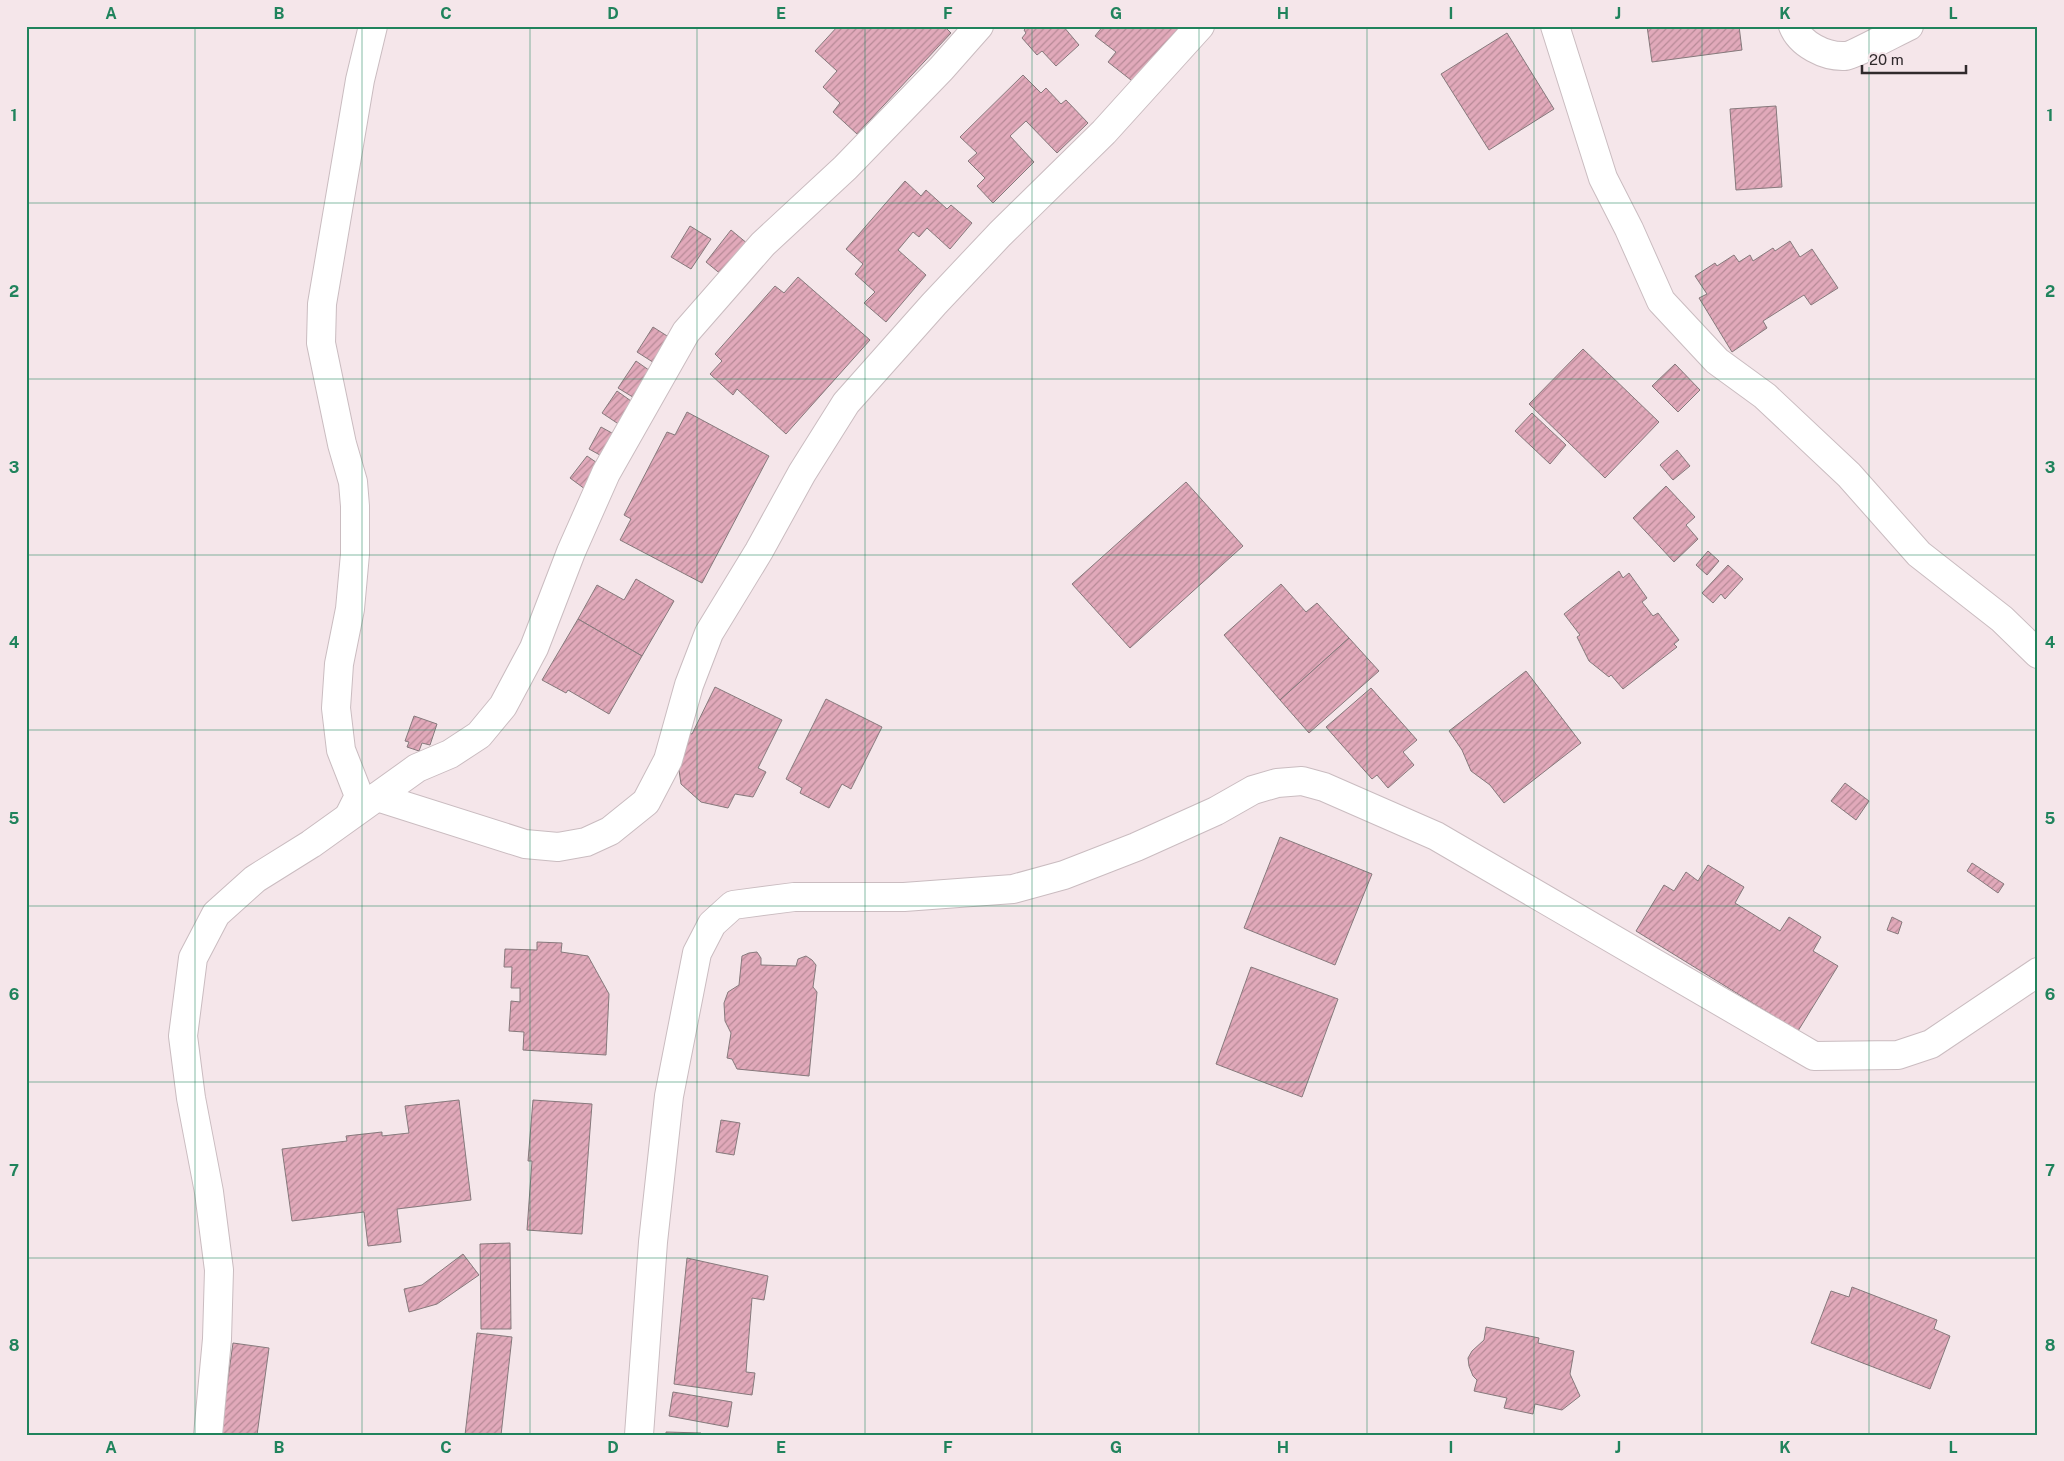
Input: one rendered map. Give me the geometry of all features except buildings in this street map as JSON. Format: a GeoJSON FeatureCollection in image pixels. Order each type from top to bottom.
{"type":"FeatureCollection","features":[{"type":"Feature","properties":{"kind":"street"},"geometry":{"type":"LineString","coordinates":[[350,814],[359,796],[341,750],[336,708],[339,664],[350,609],[355,554],[355,506],[352,482],[321,343],[322,304],[360,80],[373,26]]}},
{"type":"Feature","properties":{"kind":"street"},"geometry":{"type":"LineString","coordinates":[[208,1435],[216,1339],[219,1270],[209,1192],[191,1098],[183,1036],[193,958],[216,914],[254,879],[311,844],[350,814],[417,768],[450,754],[479,735],[503,706],[534,648],[570,552],[606,474],[686,332],[763,244],[845,168],[941,69],[979,26]]}},
{"type":"Feature","properties":{"kind":"street"},"geometry":{"type":"LineString","coordinates":[[377,797],[525,844],[558,847],[586,842],[610,831],[646,802],[668,760],[689,685],[709,633],[759,551],[802,472],[846,404],[885,357],[947,290],[1000,234],[1104,132],[1200,26]]}},
{"type":"Feature","properties":{"kind":"street"},"geometry":{"type":"LineString","coordinates":[[1555,26],[1603,178],[1629,228],[1661,301],[1717,361],[1765,396],[1849,474],[1918,554],[2002,620],[2038,654]]}},
{"type":"Feature","properties":{"kind":"street"},"geometry":{"type":"LineString","coordinates":[[1793,26],[1796,34],[1819,51],[1846,57],[1909,26]]}},
{"type":"Feature","properties":{"kind":"street"},"geometry":{"type":"LineString","coordinates":[[639,1435],[653,1242],[669,1096],[697,953],[712,924],[733,905],[794,897],[904,897],[1013,889],[1064,875],[1136,846],[1216,811],[1253,790],[1276,784],[1302,781],[1324,787],[1436,836],[1814,1056],[1898,1056],[1931,1044],[2038,972]]}}]}
